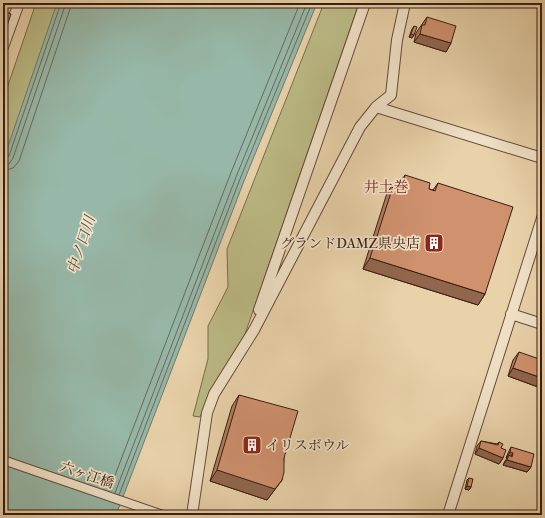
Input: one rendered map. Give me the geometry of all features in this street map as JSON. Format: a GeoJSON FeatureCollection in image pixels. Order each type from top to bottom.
{"type":"FeatureCollection","features":[{"type":"Feature","properties":{"kind":"street"},"geometry":{"type":"LineString","coordinates":[[3,48],[19,3]]}},
{"type":"Feature","properties":{"kind":"street"},"geometry":{"type":"LineString","coordinates":[[249,338],[365,3]]}},
{"type":"Feature","properties":{"kind":"street"},"geometry":{"type":"LineString","coordinates":[[192,515],[207,413],[214,394],[249,338],[360,127],[376,107],[391,95],[397,40],[405,3]]}},
{"type":"Feature","properties":{"kind":"street"},"geometry":{"type":"LineString","coordinates":[[376,107],[542,158]]}},
{"type":"Feature","properties":{"kind":"street"},"geometry":{"type":"LineString","coordinates":[[448,515],[542,218]]}},
{"type":"Feature","properties":{"kind":"street"},"geometry":{"type":"LineString","coordinates":[[511,314],[542,324]]}},
{"type":"Feature","properties":{"kind":"street","name":"六ヶ江橋"},"geometry":{"type":"LineString","coordinates":[[3,460],[162,515]]}},
{"type":"Feature","properties":{"kind":"shaded area"},"geometry":{"type":"Polygon","coordinates":[[[36,3],[65,3],[3,176],[3,100],[36,3]]]}},
{"type":"Feature","properties":{"kind":"shaded area"},"geometry":{"type":"Polygon","coordinates":[[[324,3],[359,3],[244,337],[210,392],[200,417],[193,416],[208,359],[208,326],[228,287],[227,249],[324,3]]]}},
{"type":"Feature","properties":{"kind":"water","name":"中ノ口川"},"geometry":{"type":"Polygon","coordinates":[[[57,3],[317,3],[244,181],[116,515],[3,515],[3,161],[57,3]]]}},
{"type":"Feature","properties":{"kind":"building"},"geometry":{"type":"Polygon","coordinates":[[[3,11],[11,14],[7,26],[3,24],[3,11]]]}},
{"type":"Feature","properties":{"kind":"building"},"geometry":{"type":"Polygon","coordinates":[[[427,17],[456,26],[451,43],[420,34],[422,25],[425,25],[427,17]]]}},
{"type":"Feature","properties":{"kind":"building"},"geometry":{"type":"Polygon","coordinates":[[[414,26],[417,27],[414,35],[411,34],[414,26]]]}},
{"type":"Feature","properties":{"kind":"building","name":"グランドDAMZ県央店"},"geometry":{"type":"Polygon","coordinates":[[[405,175],[430,183],[429,189],[435,191],[438,183],[513,207],[485,294],[370,258],[394,183],[402,185],[405,175]]]}},
{"type":"Feature","properties":{"kind":"building"},"geometry":{"type":"Polygon","coordinates":[[[519,352],[542,360],[542,378],[513,368],[519,352]]]}},
{"type":"Feature","properties":{"kind":"building","name":"イリスボウル"},"geometry":{"type":"Polygon","coordinates":[[[239,395],[298,411],[284,458],[284,472],[282,480],[275,489],[217,470],[239,395]]]}},
{"type":"Feature","properties":{"kind":"building"},"geometry":{"type":"Polygon","coordinates":[[[481,441],[498,445],[499,442],[503,444],[501,448],[506,450],[503,458],[479,448],[481,441]]]}},
{"type":"Feature","properties":{"kind":"building"},"geometry":{"type":"Polygon","coordinates":[[[511,447],[534,454],[531,467],[507,460],[509,455],[512,457],[513,453],[510,452],[511,447]]]}},
{"type":"Feature","properties":{"kind":"building"},"geometry":{"type":"Polygon","coordinates":[[[469,478],[473,479],[471,487],[467,486],[469,478]]]}},
{"type":"Feature","properties":{"kind":"place","name":"グランドDAMZ県央店"},"geometry":{"type":"Point","coordinates":[434,243]}},
{"type":"Feature","properties":{"kind":"place","name":"イリスボウル"},"geometry":{"type":"Point","coordinates":[252,445]}},
{"type":"Feature","properties":{"kind":"district","name":"井土巻"},"geometry":{"type":"Point","coordinates":[386,187]}}]}
